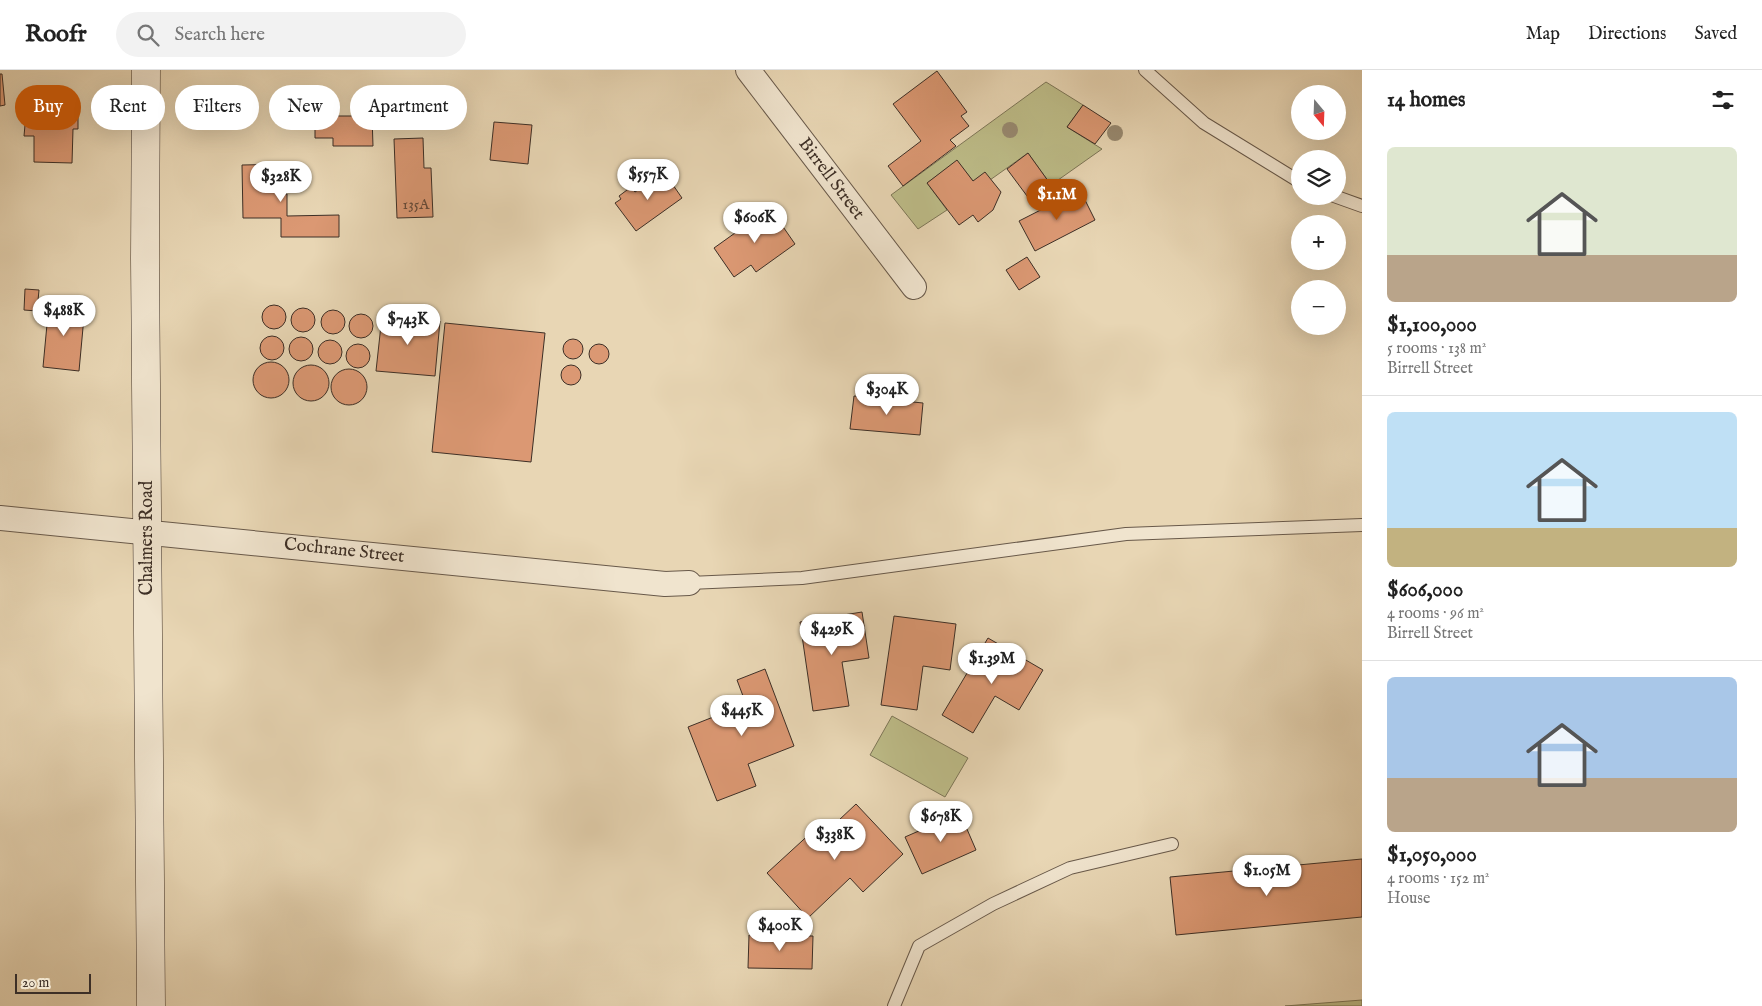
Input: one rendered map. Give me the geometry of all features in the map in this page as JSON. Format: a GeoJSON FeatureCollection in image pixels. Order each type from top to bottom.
{"type":"FeatureCollection","features":[{"type":"Feature","properties":{"kind":"street","name":"Chalmers Road"},"geometry":{"type":"LineString","coordinates":[[146,70],[151,1006]]}},
{"type":"Feature","properties":{"kind":"street","name":"Birrell Street"},"geometry":{"type":"LineString","coordinates":[[748,70],[914,287]]}},
{"type":"Feature","properties":{"kind":"street","name":"Cochrane Street"},"geometry":{"type":"LineString","coordinates":[[0,518],[147,531],[665,584],[689,583]]}},
{"type":"Feature","properties":{"kind":"lane"},"geometry":{"type":"LineString","coordinates":[[1145,70],[1204,123],[1291,176]]}},
{"type":"Feature","properties":{"kind":"lane"},"geometry":{"type":"LineString","coordinates":[[1346,200],[1362,206]]}},
{"type":"Feature","properties":{"kind":"lane"},"geometry":{"type":"LineString","coordinates":[[689,583],[802,578],[1126,534],[1362,526]]}},
{"type":"Feature","properties":{"kind":"lane"},"geometry":{"type":"LineString","coordinates":[[894,1006],[918,946],[993,904],[1070,868],[1172,844]]}},
{"type":"Feature","properties":{"kind":"shaded area"},"geometry":{"type":"Polygon","coordinates":[[[1046,82],[1083,105],[1067,127],[1102,149],[1051,185],[1028,153],[990,180],[973,181],[957,161],[927,183],[947,210],[918,229],[891,195],[1046,82]]]}},
{"type":"Feature","properties":{"kind":"shaded area"},"geometry":{"type":"Polygon","coordinates":[[[892,716],[968,758],[945,797],[870,755],[892,716]]]}},
{"type":"Feature","properties":{"kind":"shaded area"},"geometry":{"type":"Polygon","coordinates":[[[1362,1000],[1362,1006],[1285,1006],[1362,1000]]]}},
{"type":"Feature","properties":{"kind":"building"},"geometry":{"type":"Polygon","coordinates":[[[937,71],[967,112],[961,116],[969,126],[950,140],[956,146],[903,186],[888,166],[921,141],[893,104],[937,71]]]}},
{"type":"Feature","properties":{"kind":"building"},"geometry":{"type":"Polygon","coordinates":[[[0,74],[2,74],[5,105],[0,106],[0,74]]]}},
{"type":"Feature","properties":{"kind":"building"},"geometry":{"type":"Polygon","coordinates":[[[1083,105],[1111,123],[1095,144],[1067,127],[1083,105]]]}},
{"type":"Feature","properties":{"kind":"building"},"geometry":{"type":"Polygon","coordinates":[[[340,116],[350,116],[350,130],[372,130],[373,146],[333,146],[333,138],[315,138],[315,130],[340,130],[340,116]]]}},
{"type":"Feature","properties":{"kind":"building"},"geometry":{"type":"Polygon","coordinates":[[[494,122],[532,125],[528,164],[490,160],[494,122]]]}},
{"type":"Feature","properties":{"kind":"building"},"geometry":{"type":"Polygon","coordinates":[[[25,130],[73,130],[72,163],[34,162],[34,136],[24,136],[25,130]]]}},
{"type":"Feature","properties":{"kind":"building"},"geometry":{"type":"Polygon","coordinates":[[[423,138],[424,168],[431,168],[433,217],[397,218],[394,139],[423,138]]]}},
{"type":"Feature","properties":{"kind":"building"},"geometry":{"type":"Polygon","coordinates":[[[1028,153],[1051,185],[1030,200],[1007,169],[1028,153]]]}},
{"type":"Feature","properties":{"kind":"building"},"geometry":{"type":"Polygon","coordinates":[[[957,160],[973,181],[985,172],[1001,192],[993,210],[978,222],[973,215],[959,225],[927,183],[957,160]]]}},
{"type":"Feature","properties":{"kind":"building"},"geometry":{"type":"Polygon","coordinates":[[[294,164],[294,177],[284,177],[284,194],[287,194],[287,216],[339,215],[339,237],[281,237],[281,218],[243,218],[242,165],[294,164]]]}},
{"type":"Feature","properties":{"kind":"building"},"geometry":{"type":"Polygon","coordinates":[[[664,172],[682,198],[636,231],[615,203],[621,199],[619,196],[631,187],[635,192],[664,172]]]}},
{"type":"Feature","properties":{"kind":"building"},"geometry":{"type":"Polygon","coordinates":[[[1080,190],[1095,220],[1035,251],[1019,221],[1080,190]]]}},
{"type":"Feature","properties":{"kind":"building"},"geometry":{"type":"Polygon","coordinates":[[[770,208],[795,244],[756,272],[751,265],[734,277],[714,248],[770,208]]]}},
{"type":"Feature","properties":{"kind":"building"},"geometry":{"type":"Polygon","coordinates":[[[1027,257],[1040,277],[1019,290],[1006,270],[1027,257]]]}},
{"type":"Feature","properties":{"kind":"building"},"geometry":{"type":"Polygon","coordinates":[[[25,289],[39,290],[37,311],[24,310],[25,289]]]}},
{"type":"Feature","properties":{"kind":"building"},"geometry":{"type":"Polygon","coordinates":[[[49,303],[85,306],[79,371],[43,367],[49,303]]]}},
{"type":"Feature","properties":{"kind":"building"},"geometry":{"type":"Polygon","coordinates":[[[274,305],[279,306],[285,312],[285,322],[279,328],[274,329],[269,328],[263,322],[262,317],[263,312],[269,306],[274,305]]]}},
{"type":"Feature","properties":{"kind":"building"},"geometry":{"type":"Polygon","coordinates":[[[303,308],[308,309],[314,315],[314,325],[308,331],[303,332],[298,331],[292,325],[291,320],[292,315],[298,309],[303,308]]]}},
{"type":"Feature","properties":{"kind":"building"},"geometry":{"type":"Polygon","coordinates":[[[333,310],[338,311],[344,317],[344,327],[338,333],[333,334],[328,333],[322,327],[321,322],[322,317],[328,311],[333,310]]]}},
{"type":"Feature","properties":{"kind":"building"},"geometry":{"type":"Polygon","coordinates":[[[361,314],[366,315],[372,321],[372,331],[366,337],[361,338],[356,337],[350,331],[349,326],[350,321],[356,315],[361,314]]]}},
{"type":"Feature","properties":{"kind":"building"},"geometry":{"type":"Polygon","coordinates":[[[382,316],[440,321],[435,376],[376,371],[382,316]]]}},
{"type":"Feature","properties":{"kind":"building"},"geometry":{"type":"Polygon","coordinates":[[[445,323],[545,333],[531,462],[432,452],[445,323]]]}},
{"type":"Feature","properties":{"kind":"building"},"geometry":{"type":"Polygon","coordinates":[[[272,336],[277,337],[283,343],[283,353],[277,359],[272,360],[267,359],[261,353],[260,348],[261,343],[267,337],[272,336]]]}},
{"type":"Feature","properties":{"kind":"building"},"geometry":{"type":"Polygon","coordinates":[[[301,337],[306,338],[312,344],[312,354],[306,360],[301,361],[296,360],[290,354],[289,349],[290,344],[296,338],[301,337]]]}},
{"type":"Feature","properties":{"kind":"building"},"geometry":{"type":"Polygon","coordinates":[[[573,339],[580,342],[583,349],[580,356],[573,359],[566,356],[563,349],[566,342],[573,339]]]}},
{"type":"Feature","properties":{"kind":"building"},"geometry":{"type":"Polygon","coordinates":[[[330,340],[335,341],[341,347],[341,357],[335,363],[330,364],[325,363],[319,357],[318,352],[319,347],[325,341],[330,340]]]}},
{"type":"Feature","properties":{"kind":"building"},"geometry":{"type":"Polygon","coordinates":[[[358,344],[363,345],[369,351],[369,361],[363,367],[358,368],[353,367],[347,361],[346,356],[347,351],[353,345],[358,344]]]}},
{"type":"Feature","properties":{"kind":"building"},"geometry":{"type":"Polygon","coordinates":[[[599,344],[606,347],[609,354],[606,361],[599,364],[592,361],[589,354],[592,347],[599,344]]]}},
{"type":"Feature","properties":{"kind":"building"},"geometry":{"type":"Polygon","coordinates":[[[271,362],[278,363],[284,367],[288,373],[288,387],[284,393],[278,397],[271,398],[264,397],[258,393],[254,387],[253,380],[254,373],[258,367],[264,363],[271,362]]]}},
{"type":"Feature","properties":{"kind":"building"},"geometry":{"type":"Polygon","coordinates":[[[311,365],[318,366],[324,370],[328,376],[328,390],[324,396],[318,400],[311,401],[304,400],[298,396],[294,390],[293,383],[294,376],[298,370],[304,366],[311,365]]]}},
{"type":"Feature","properties":{"kind":"building"},"geometry":{"type":"Polygon","coordinates":[[[571,365],[578,368],[581,375],[578,382],[571,385],[564,382],[561,375],[564,368],[571,365]]]}},
{"type":"Feature","properties":{"kind":"building"},"geometry":{"type":"Polygon","coordinates":[[[349,369],[356,370],[362,374],[366,380],[366,394],[362,400],[356,404],[349,405],[342,404],[336,400],[332,394],[331,387],[332,380],[336,374],[342,370],[349,369]]]}},
{"type":"Feature","properties":{"kind":"building"},"geometry":{"type":"Polygon","coordinates":[[[854,396],[923,403],[920,435],[850,429],[854,396]]]}},
{"type":"Feature","properties":{"kind":"building"},"geometry":{"type":"Polygon","coordinates":[[[862,612],[869,658],[842,662],[849,706],[813,711],[800,622],[862,612]]]}},
{"type":"Feature","properties":{"kind":"building"},"geometry":{"type":"Polygon","coordinates":[[[894,616],[956,624],[950,670],[923,666],[917,710],[881,705],[894,616]]]}},
{"type":"Feature","properties":{"kind":"building"},"geometry":{"type":"Polygon","coordinates":[[[988,638],[1043,670],[1019,710],[995,696],[973,733],[942,715],[988,638]]]}},
{"type":"Feature","properties":{"kind":"building"},"geometry":{"type":"Polygon","coordinates":[[[765,669],[794,746],[748,764],[756,786],[717,801],[688,727],[746,704],[737,680],[765,669]]]}},
{"type":"Feature","properties":{"kind":"building"},"geometry":{"type":"Polygon","coordinates":[[[856,804],[903,854],[863,892],[850,878],[808,918],[767,873],[814,830],[821,837],[856,804]]]}},
{"type":"Feature","properties":{"kind":"building"},"geometry":{"type":"Polygon","coordinates":[[[960,813],[976,850],[922,874],[905,837],[960,813]]]}},
{"type":"Feature","properties":{"kind":"building"},"geometry":{"type":"Polygon","coordinates":[[[1362,859],[1362,917],[1176,935],[1170,877],[1362,859]]]}},
{"type":"Feature","properties":{"kind":"building"},"geometry":{"type":"Polygon","coordinates":[[[749,935],[813,936],[812,969],[748,968],[749,935]]]}}]}
